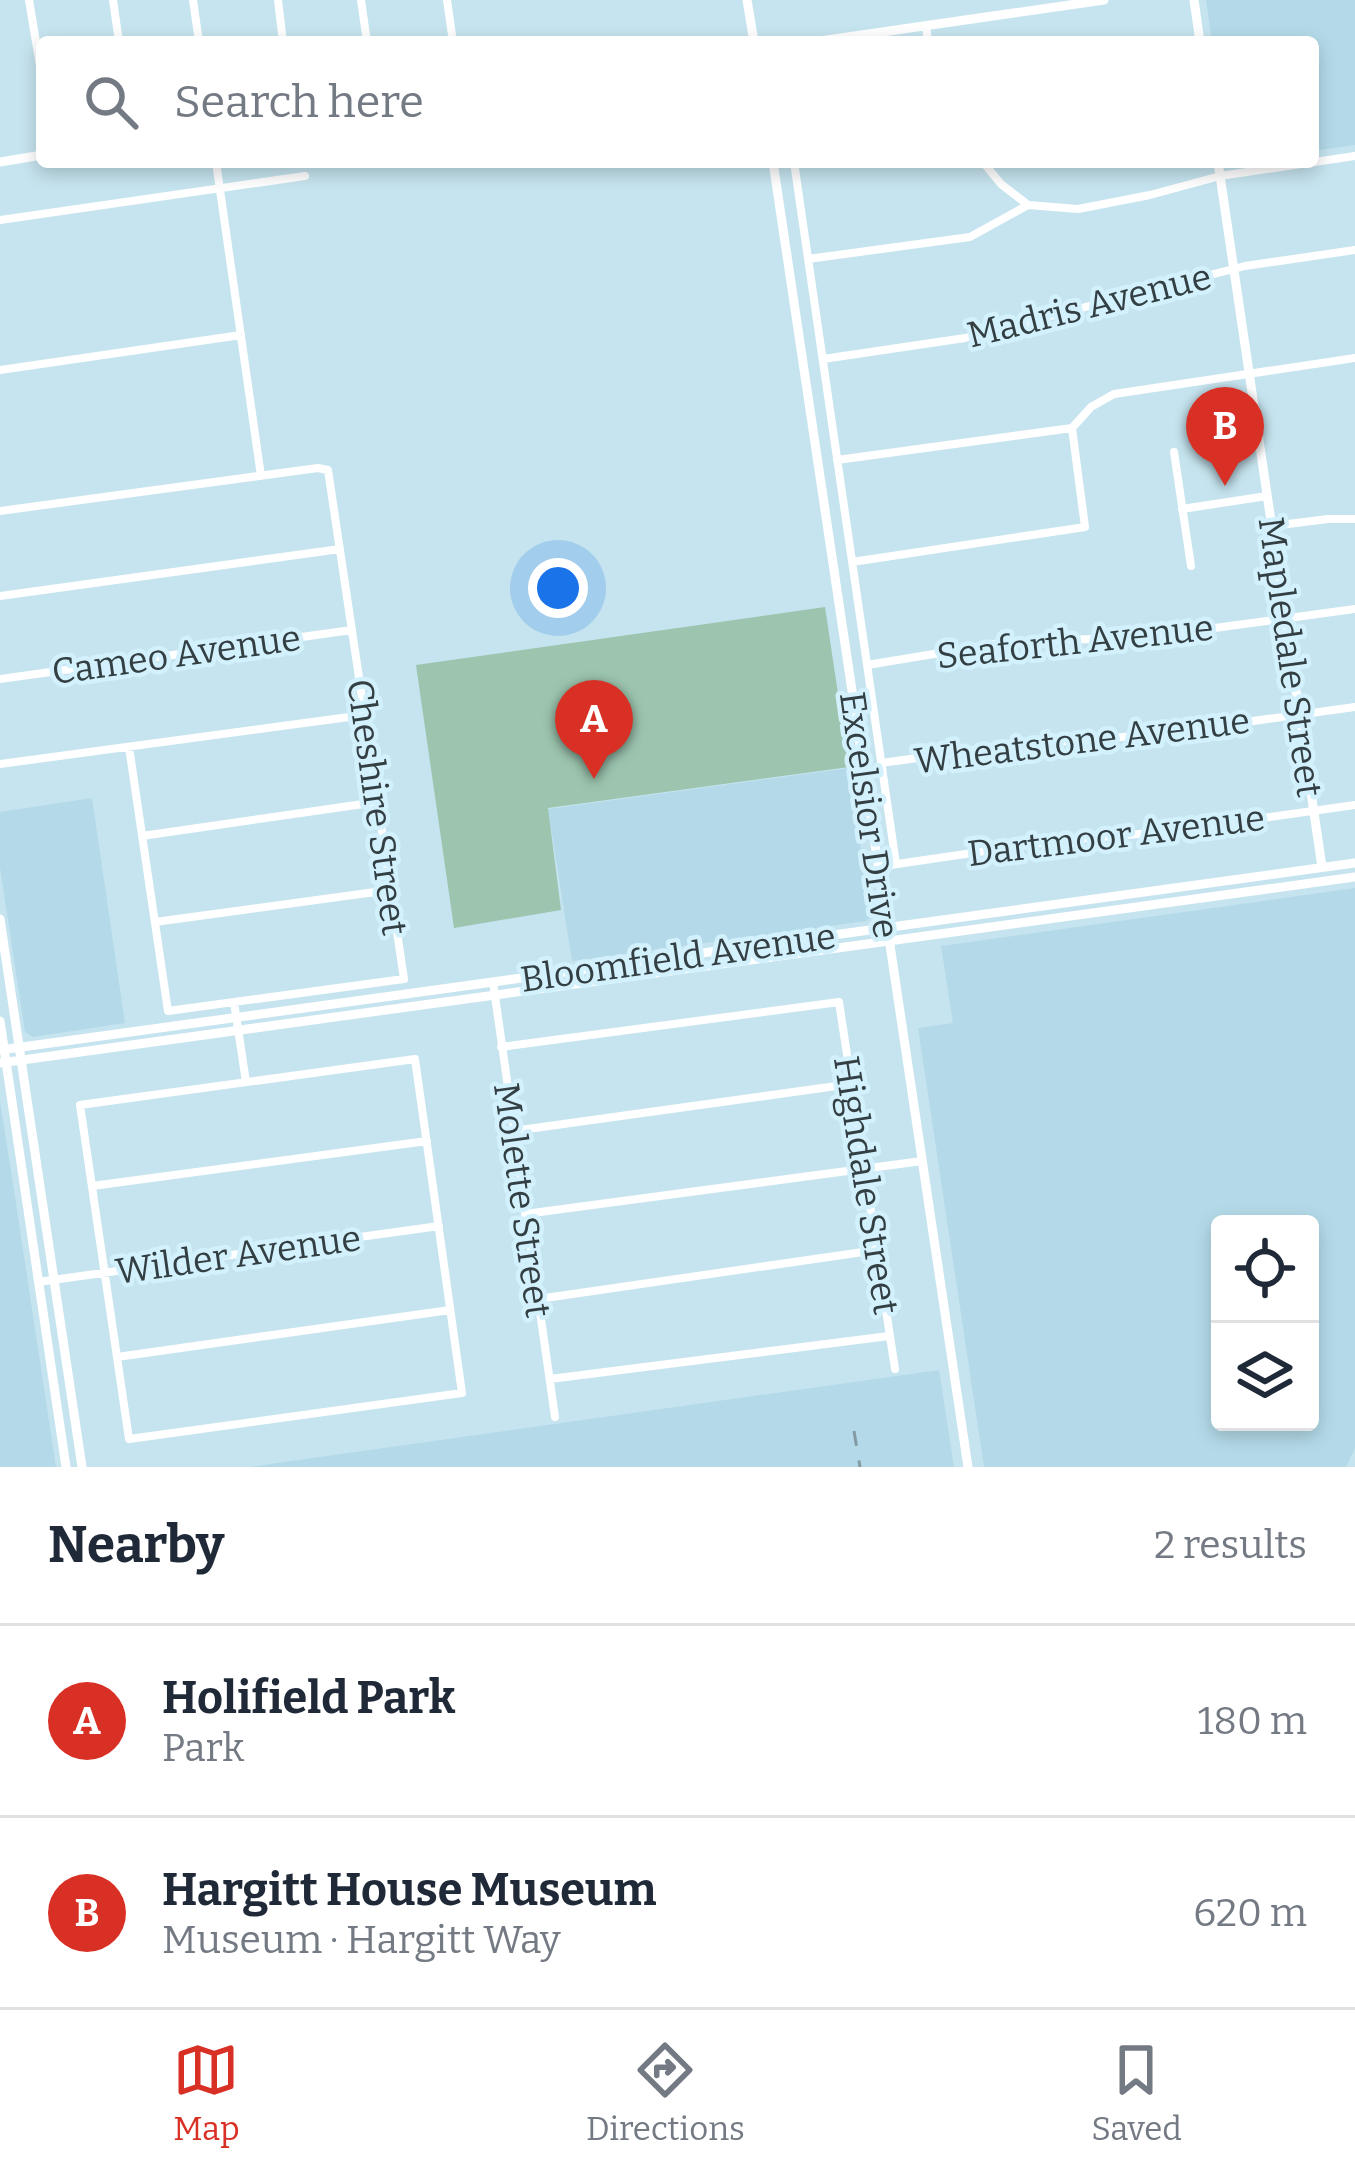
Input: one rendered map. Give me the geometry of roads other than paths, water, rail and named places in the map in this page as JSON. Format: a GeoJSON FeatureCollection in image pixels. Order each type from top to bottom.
{"type":"FeatureCollection","features":[{"type":"Feature","properties":{"kind":"main road"},"geometry":{"type":"LineString","coordinates":[[747,0],[753,36]]}},
{"type":"Feature","properties":{"kind":"main road"},"geometry":{"type":"LineString","coordinates":[[855,36],[1104,0]]}},
{"type":"Feature","properties":{"kind":"main road"},"geometry":{"type":"LineString","coordinates":[[1194,0],[1199,36]]}},
{"type":"Feature","properties":{"kind":"main road"},"geometry":{"type":"LineString","coordinates":[[0,162],[36,156]]}},
{"type":"Feature","properties":{"kind":"main road","name":"Excelsior Drive"},"geometry":{"type":"LineString","coordinates":[[774,168],[968,1467]]}},
{"type":"Feature","properties":{"kind":"main road","name":"Mapledale Street"},"geometry":{"type":"LineString","coordinates":[[1219,168],[1322,867]]}},
{"type":"Feature","properties":{"kind":"main road","name":"Bloomfield Avenue"},"geometry":{"type":"LineString","coordinates":[[2,1049],[1355,863]]}},
{"type":"Feature","properties":{"kind":"main road"},"geometry":{"type":"LineString","coordinates":[[1311,883],[1322,867],[1334,880]]}},
{"type":"Feature","properties":{"kind":"main road"},"geometry":{"type":"LineString","coordinates":[[1266,876],[1277,889],[1285,874]]}},
{"type":"Feature","properties":{"kind":"main road","name":"Bloomfield Avenue"},"geometry":{"type":"LineString","coordinates":[[3,1063],[1355,877]]}},
{"type":"Feature","properties":{"kind":"main road"},"geometry":{"type":"LineString","coordinates":[[0,920],[82,1467]]}},
{"type":"Feature","properties":{"kind":"main road"},"geometry":{"type":"LineString","coordinates":[[0,1021],[66,1467]]}},
{"type":"Feature","properties":{"kind":"main road"},"geometry":{"type":"LineString","coordinates":[[121,1033],[123,1047]]}},
{"type":"Feature","properties":{"kind":"street"},"geometry":{"type":"LineString","coordinates":[[29,0],[36,42]]}},
{"type":"Feature","properties":{"kind":"street"},"geometry":{"type":"LineString","coordinates":[[113,0],[118,36]]}},
{"type":"Feature","properties":{"kind":"street"},"geometry":{"type":"LineString","coordinates":[[194,0],[198,36]]}},
{"type":"Feature","properties":{"kind":"street"},"geometry":{"type":"LineString","coordinates":[[278,0],[283,36]]}},
{"type":"Feature","properties":{"kind":"street"},"geometry":{"type":"LineString","coordinates":[[361,0],[366,36]]}},
{"type":"Feature","properties":{"kind":"street"},"geometry":{"type":"LineString","coordinates":[[447,0],[452,36]]}},
{"type":"Feature","properties":{"kind":"street"},"geometry":{"type":"LineString","coordinates":[[926,26],[927,36]]}},
{"type":"Feature","properties":{"kind":"street"},"geometry":{"type":"LineString","coordinates":[[1319,162],[1355,157]]}},
{"type":"Feature","properties":{"kind":"street"},"geometry":{"type":"LineString","coordinates":[[0,511],[261,476],[217,168]]}},
{"type":"Feature","properties":{"kind":"street","name":"Excelsior Drive"},"geometry":{"type":"LineString","coordinates":[[795,168],[896,864]]}},
{"type":"Feature","properties":{"kind":"street"},"geometry":{"type":"LineString","coordinates":[[988,168],[1028,205]]}},
{"type":"Feature","properties":{"kind":"street"},"geometry":{"type":"LineString","coordinates":[[808,260],[970,236],[1028,205],[1078,209],[1220,176],[1277,168]]}},
{"type":"Feature","properties":{"kind":"street"},"geometry":{"type":"LineString","coordinates":[[0,220],[305,176]]}},
{"type":"Feature","properties":{"kind":"street","name":"Madris Avenue"},"geometry":{"type":"LineString","coordinates":[[822,359],[965,338],[1234,268],[1355,250]]}},
{"type":"Feature","properties":{"kind":"street"},"geometry":{"type":"LineString","coordinates":[[0,370],[241,334]]}},
{"type":"Feature","properties":{"kind":"street"},"geometry":{"type":"LineString","coordinates":[[837,460],[1072,428],[1091,407],[1114,394],[1355,358]]}},
{"type":"Feature","properties":{"kind":"street"},"geometry":{"type":"LineString","coordinates":[[852,562],[1085,527],[1072,428]]}},
{"type":"Feature","properties":{"kind":"street"},"geometry":{"type":"LineString","coordinates":[[1174,452],[1191,566]]}},
{"type":"Feature","properties":{"kind":"street","name":"Cheshire Street"},"geometry":{"type":"LineString","coordinates":[[155,922],[168,1011],[404,979],[328,470],[261,476]]}},
{"type":"Feature","properties":{"kind":"street"},"geometry":{"type":"LineString","coordinates":[[1182,508],[1268,496]]}},
{"type":"Feature","properties":{"kind":"street"},"geometry":{"type":"LineString","coordinates":[[1272,526],[1355,519]]}},
{"type":"Feature","properties":{"kind":"street"},"geometry":{"type":"LineString","coordinates":[[0,596],[340,549]]}},
{"type":"Feature","properties":{"kind":"street","name":"Seaforth Avenue"},"geometry":{"type":"LineString","coordinates":[[867,665],[1007,642],[1148,637],[1355,609]]}},
{"type":"Feature","properties":{"kind":"street","name":"Cameo Avenue"},"geometry":{"type":"LineString","coordinates":[[0,679],[352,630]]}},
{"type":"Feature","properties":{"kind":"street","name":"Wheatstone Avenue"},"geometry":{"type":"LineString","coordinates":[[881,763],[1014,745],[1151,735],[1355,707]]}},
{"type":"Feature","properties":{"kind":"street"},"geometry":{"type":"LineString","coordinates":[[0,764],[364,716]]}},
{"type":"Feature","properties":{"kind":"street"},"geometry":{"type":"LineString","coordinates":[[129,747],[155,922],[390,890]]}},
{"type":"Feature","properties":{"kind":"street"},"geometry":{"type":"LineString","coordinates":[[142,836],[377,802]]}},
{"type":"Feature","properties":{"kind":"street","name":"Dartmoor Avenue"},"geometry":{"type":"LineString","coordinates":[[877,867],[1355,805]]}},
{"type":"Feature","properties":{"kind":"street","name":"Molette Street"},"geometry":{"type":"LineString","coordinates":[[493,982],[555,1417]]}},
{"type":"Feature","properties":{"kind":"street"},"geometry":{"type":"LineString","coordinates":[[234,1002],[246,1082]]}},
{"type":"Feature","properties":{"kind":"street","name":"Highdale Street"},"geometry":{"type":"LineString","coordinates":[[501,1047],[839,1002],[895,1369]]}},
{"type":"Feature","properties":{"kind":"street"},"geometry":{"type":"LineString","coordinates":[[415,1058],[462,1393],[129,1438],[80,1105],[246,1082],[415,1058]]}},
{"type":"Feature","properties":{"kind":"street"},"geometry":{"type":"LineString","coordinates":[[513,1131],[851,1084]]}},
{"type":"Feature","properties":{"kind":"street"},"geometry":{"type":"LineString","coordinates":[[92,1186],[427,1141]]}},
{"type":"Feature","properties":{"kind":"street"},"geometry":{"type":"LineString","coordinates":[[525,1214],[922,1161]]}},
{"type":"Feature","properties":{"kind":"street","name":"Wilder Avenue"},"geometry":{"type":"LineString","coordinates":[[38,1282],[439,1226]]}},
{"type":"Feature","properties":{"kind":"street"},"geometry":{"type":"LineString","coordinates":[[538,1299],[877,1250]]}},
{"type":"Feature","properties":{"kind":"street"},"geometry":{"type":"LineString","coordinates":[[117,1357],[450,1310]]}},
{"type":"Feature","properties":{"kind":"street"},"geometry":{"type":"LineString","coordinates":[[550,1378],[890,1336]]}},
{"type":"Feature","properties":{"kind":"railway"},"geometry":{"type":"LineString","coordinates":[[854,1431],[860,1467]]}},
{"type":"Feature","properties":{"kind":"place","name":"Hargitt House Museum"},"geometry":{"type":"Point","coordinates":[1225,486]}},
{"type":"Feature","properties":{"kind":"place","name":"Holifield Park"},"geometry":{"type":"Point","coordinates":[594,779]}}]}
